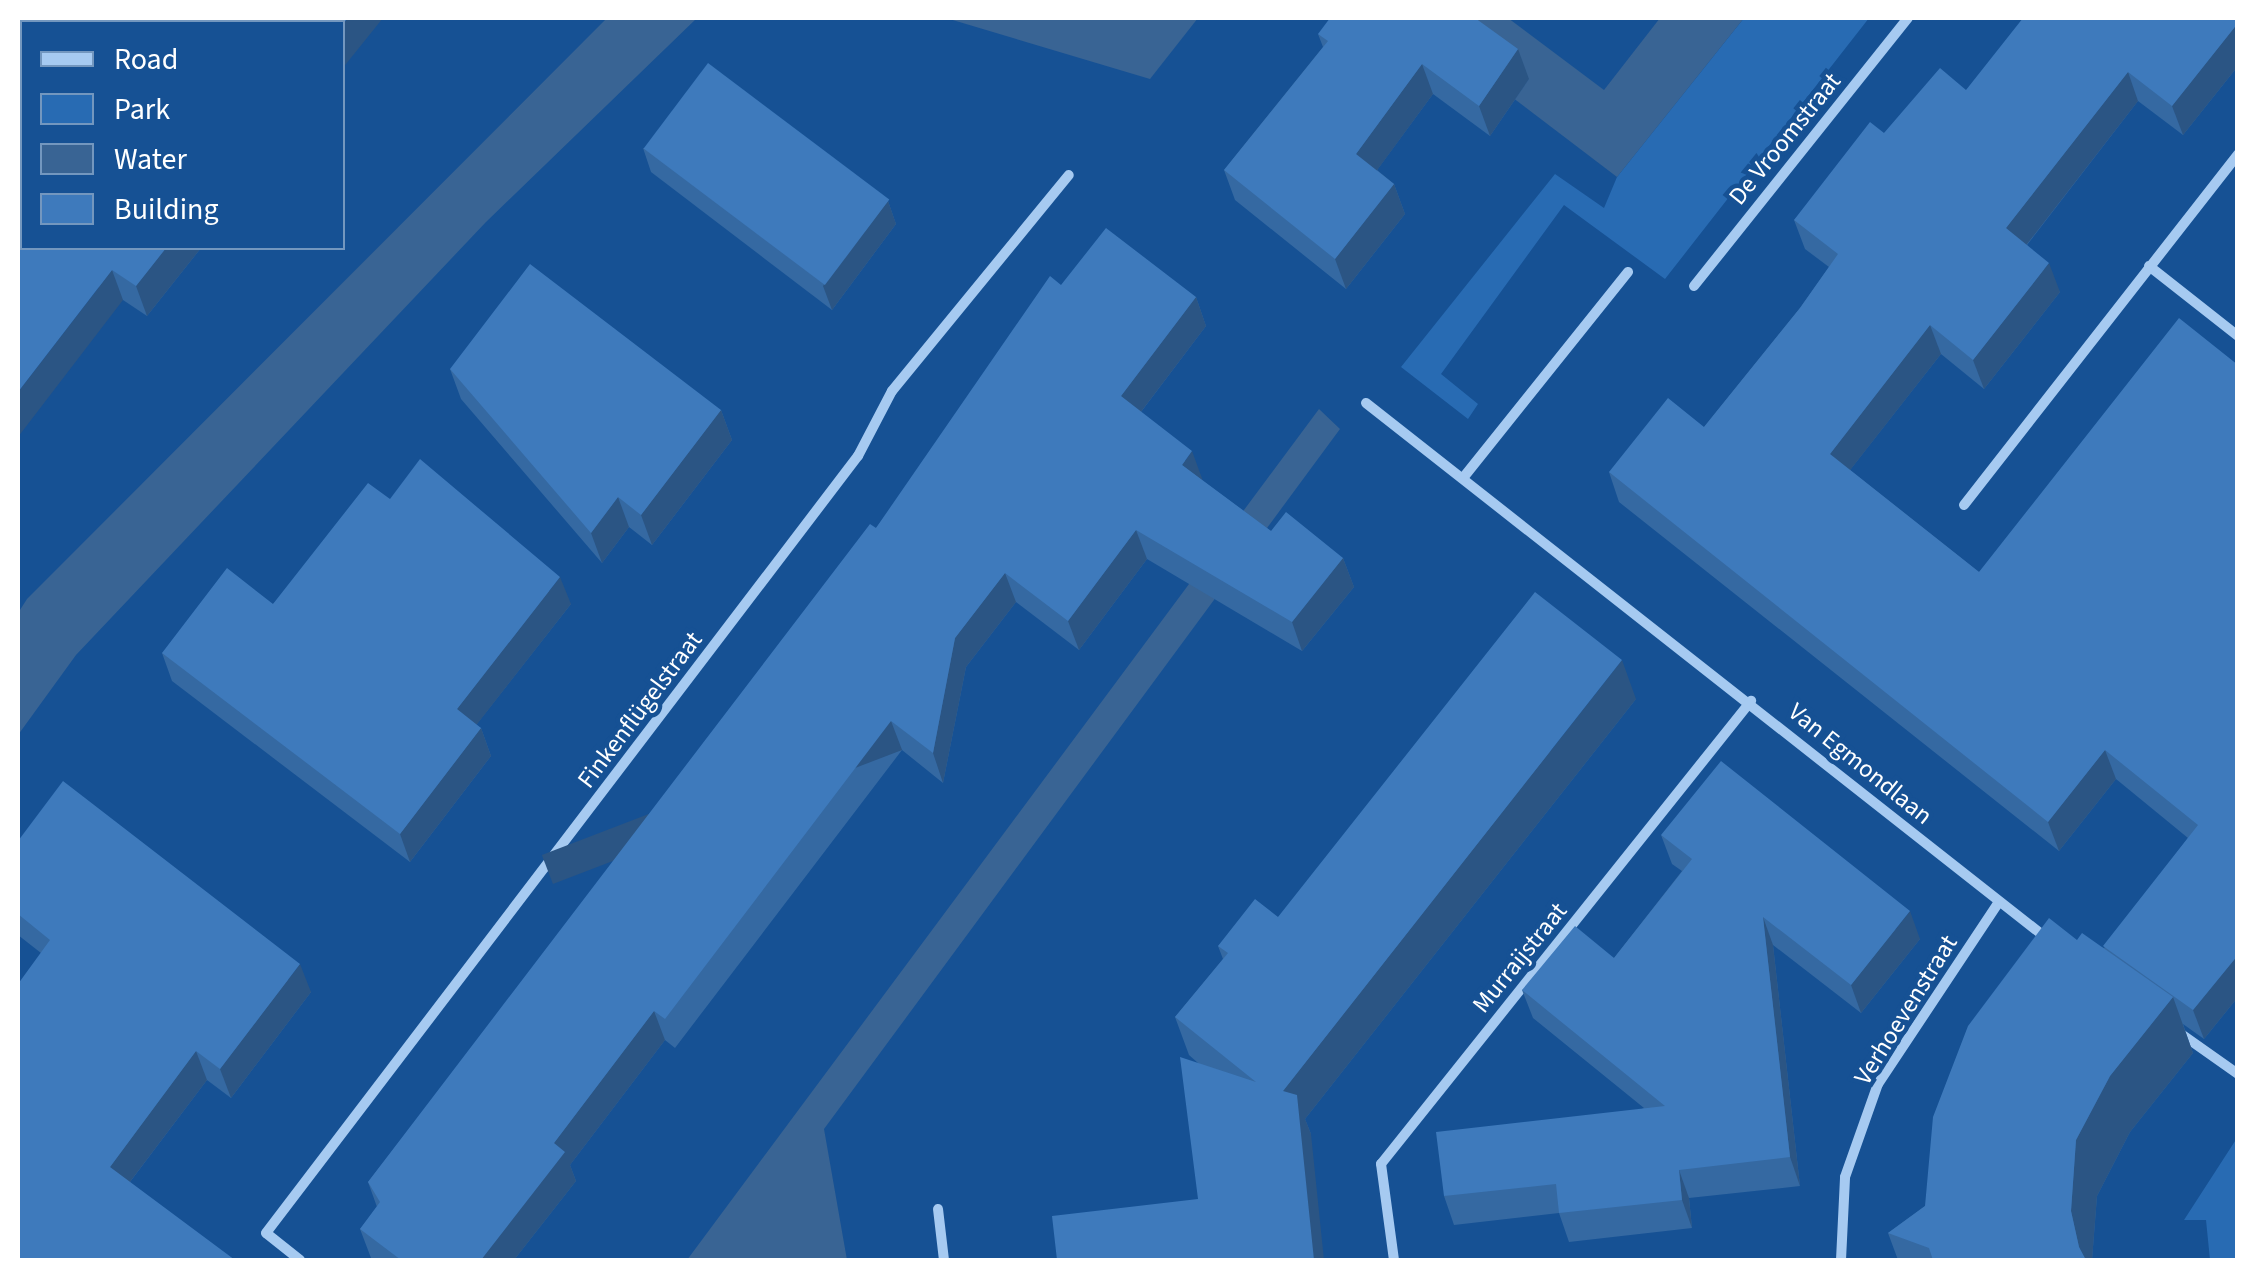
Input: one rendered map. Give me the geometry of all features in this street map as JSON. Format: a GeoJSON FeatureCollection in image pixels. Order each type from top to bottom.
{"type":"FeatureCollection","features":[{"type":"Feature","properties":{"kind":"street","name":"De Vroomstraat"},"geometry":{"type":"LineString","coordinates":[[1694,286],[1908,18]]}},
{"type":"Feature","properties":{"kind":"street"},"geometry":{"type":"LineString","coordinates":[[1964,504],[2238,154]]}},
{"type":"Feature","properties":{"kind":"street","name":"Finkenflügelstraat"},"geometry":{"type":"LineString","coordinates":[[300,1260],[266,1233],[858,456],[892,391],[1069,175]]}},
{"type":"Feature","properties":{"kind":"street"},"geometry":{"type":"LineString","coordinates":[[2149,266],[2238,336]]}},
{"type":"Feature","properties":{"kind":"street"},"geometry":{"type":"LineString","coordinates":[[1463,478],[1628,272]]}},
{"type":"Feature","properties":{"kind":"street","name":"Van Egmondlaan"},"geometry":{"type":"LineString","coordinates":[[1366,403],[1751,701],[1998,902],[2067,953]]}},
{"type":"Feature","properties":{"kind":"street","name":"Murraijstraat"},"geometry":{"type":"LineString","coordinates":[[1394,1260],[1381,1164],[1751,701]]}},
{"type":"Feature","properties":{"kind":"street","name":"Verhoevenstraat"},"geometry":{"type":"LineString","coordinates":[[1841,1260],[1845,1177],[1878,1084],[1998,902]]}},
{"type":"Feature","properties":{"kind":"street"},"geometry":{"type":"LineString","coordinates":[[2160,1019],[2238,1074]]}},
{"type":"Feature","properties":{"kind":"street"},"geometry":{"type":"LineString","coordinates":[[938,1209],[944,1260]]}},
{"type":"Feature","properties":{"kind":"green space"},"geometry":{"type":"Polygon","coordinates":[[[1744,18],[1869,18],[1665,279],[1564,205],[1441,374],[1478,404],[1468,419],[1401,367],[1555,174],[1604,208],[1617,177],[1744,18]]]}},
{"type":"Feature","properties":{"kind":"green space"},"geometry":{"type":"Polygon","coordinates":[[[2237,1138],[2237,1260],[2210,1260],[2206,1220],[2184,1220],[2237,1138]]]}},
{"type":"Feature","properties":{"kind":"water"},"geometry":{"type":"Polygon","coordinates":[[[607,18],[697,18],[486,222],[76,655],[18,735],[18,613],[27,599],[607,18]]]}},
{"type":"Feature","properties":{"kind":"water"},"geometry":{"type":"Polygon","coordinates":[[[946,18],[1198,18],[1150,79],[946,18]]]}},
{"type":"Feature","properties":{"kind":"water"},"geometry":{"type":"Polygon","coordinates":[[[1408,18],[1508,18],[1604,90],[1660,18],[1744,18],[1617,177],[1408,18]]]}},
{"type":"Feature","properties":{"kind":"water"},"geometry":{"type":"Polygon","coordinates":[[[1319,409],[1340,429],[824,1129],[847,1260],[687,1260],[1319,409]]]}},
{"type":"Feature","properties":{"kind":"building"},"geometry":{"type":"Polygon","coordinates":[[[165,18],[348,18],[345,22],[165,18]]]}},
{"type":"Feature","properties":{"kind":"building"},"geometry":{"type":"Polygon","coordinates":[[[1330,18],[1475,18],[1518,49],[1479,106],[1422,64],[1356,154],[1394,184],[1335,259],[1224,170],[1328,41],[1318,34],[1330,18]]]}},
{"type":"Feature","properties":{"kind":"building"},"geometry":{"type":"Polygon","coordinates":[[[2023,18],[2238,18],[2238,23],[2172,106],[2128,72],[2006,228],[2049,263],[1973,360],[1930,325],[1830,454],[1979,572],[2179,318],[2238,365],[2238,955],[2193,1010],[2103,946],[2198,825],[2105,750],[2048,822],[1609,472],[1668,398],[1704,427],[1800,308],[1838,254],[1794,220],[1870,122],[1884,133],[1940,68],[1966,90],[2023,18]]]}},
{"type":"Feature","properties":{"kind":"building"},"geometry":{"type":"Polygon","coordinates":[[[708,63],[889,200],[825,285],[644,148],[708,63]]]}},
{"type":"Feature","properties":{"kind":"building"},"geometry":{"type":"Polygon","coordinates":[[[20,179],[20,250],[164,250],[136,286],[112,270],[18,392],[20,179]]]}},
{"type":"Feature","properties":{"kind":"building"},"geometry":{"type":"Polygon","coordinates":[[[1106,228],[1196,297],[1121,396],[1192,451],[1182,465],[1271,531],[1286,512],[1343,558],[1292,622],[1136,530],[1068,621],[1005,573],[955,638],[933,753],[891,721],[665,1019],[654,1011],[554,1143],[565,1152],[481,1260],[401,1260],[360,1229],[380,1202],[368,1182],[870,524],[876,528],[1050,276],[1061,285],[1106,228]]]}},
{"type":"Feature","properties":{"kind":"building"},"geometry":{"type":"Polygon","coordinates":[[[530,264],[721,410],[641,515],[618,497],[591,533],[450,369],[530,264]]]}},
{"type":"Feature","properties":{"kind":"building"},"geometry":{"type":"Polygon","coordinates":[[[420,459],[560,577],[457,709],[481,728],[400,834],[162,653],[227,568],[273,604],[368,483],[390,499],[420,459]]]}},
{"type":"Feature","properties":{"kind":"building"},"geometry":{"type":"Polygon","coordinates":[[[1535,592],[1622,660],[1283,1091],[1297,1095],[1314,1260],[1057,1260],[1052,1216],[1198,1199],[1180,1057],[1256,1082],[1175,1017],[1228,953],[1218,946],[1255,899],[1278,917],[1535,592]]]}},
{"type":"Feature","properties":{"kind":"building"},"geometry":{"type":"Polygon","coordinates":[[[1721,761],[1910,911],[1851,985],[1763,917],[1790,1157],[1679,1170],[1682,1200],[1559,1213],[1556,1184],[1444,1196],[1436,1132],[1665,1106],[1522,990],[1575,926],[1614,958],[1692,859],[1661,835],[1721,761]]]}},
{"type":"Feature","properties":{"kind":"building"},"geometry":{"type":"Polygon","coordinates":[[[63,781],[300,964],[220,1069],[196,1051],[110,1167],[235,1260],[18,1260],[18,984],[50,940],[18,914],[18,841],[63,781]]]}},
{"type":"Feature","properties":{"kind":"building"},"geometry":{"type":"Polygon","coordinates":[[[2049,918],[2077,940],[2082,933],[2173,997],[2110,1076],[2076,1140],[2071,1211],[2086,1260],[1933,1260],[1929,1248],[1888,1233],[1925,1206],[1933,1117],[1968,1026],[2049,918]]]}}]}
